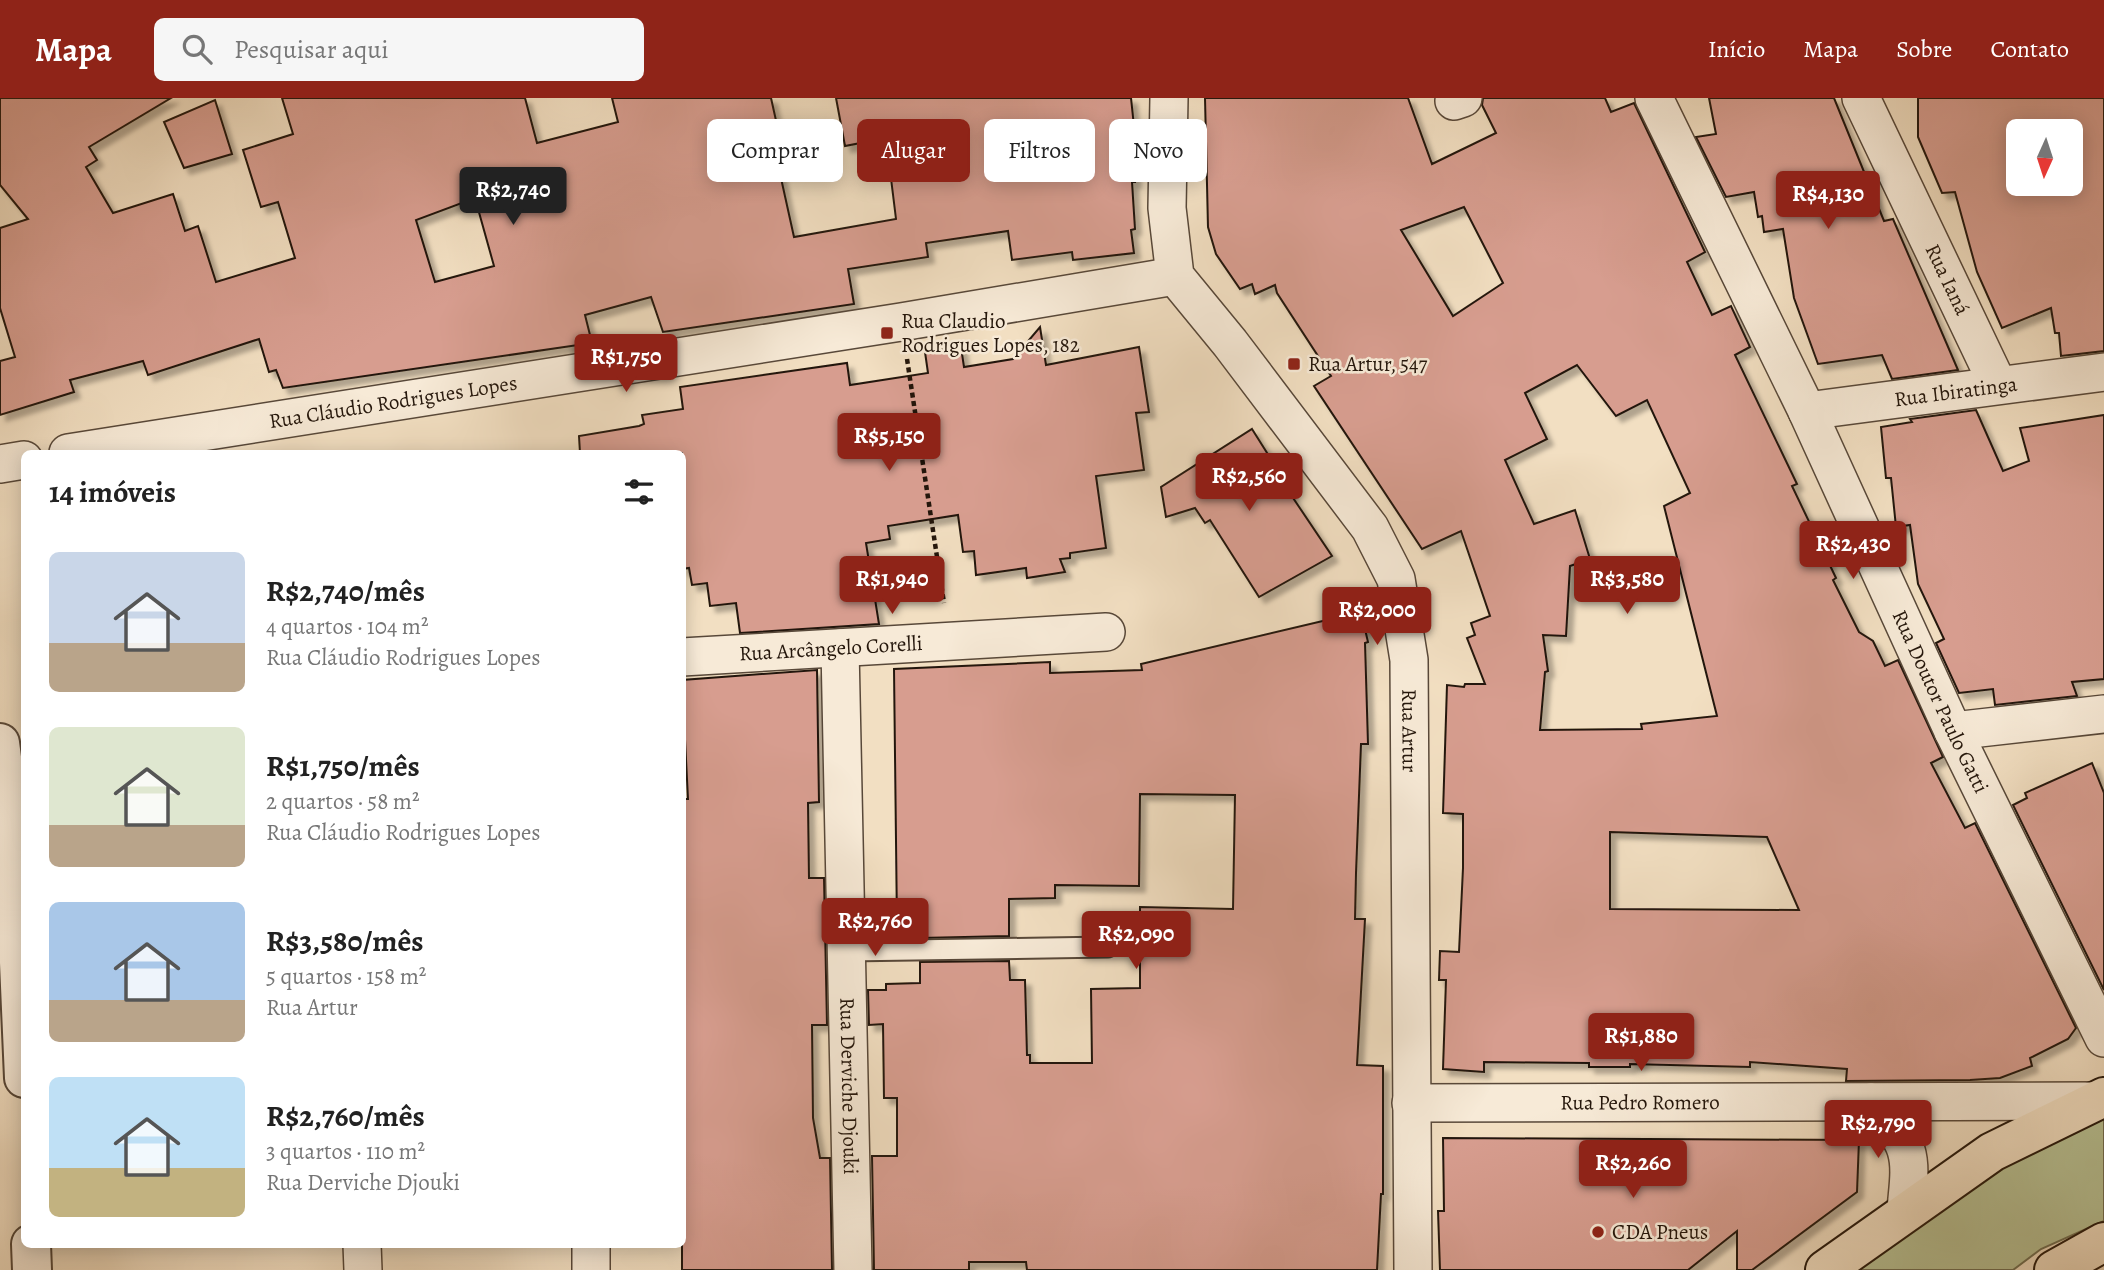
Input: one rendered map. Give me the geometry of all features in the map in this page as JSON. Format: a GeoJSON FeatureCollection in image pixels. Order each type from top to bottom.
{"type":"FeatureCollection","features":[{"type":"Feature","properties":{"kind":"main road"},"geometry":{"type":"LineString","coordinates":[[1825,1270],[1992,1152],[2100,1099]]}},
{"type":"Feature","properties":{"kind":"main road"},"geometry":{"type":"LineString","coordinates":[[2054,1270],[2104,1242]]}},
{"type":"Feature","properties":{"kind":"street"},"geometry":{"type":"LineString","coordinates":[[1168,98],[1167,208],[1175,276]]}},
{"type":"Feature","properties":{"kind":"street","name":"Rua Doutor Paulo Gatti"},"geometry":{"type":"LineString","coordinates":[[1654,98],[1807,411],[1953,731],[2104,1038]]}},
{"type":"Feature","properties":{"kind":"street","name":"Rua Ianá"},"geometry":{"type":"LineString","coordinates":[[1861,98],[1998,385]]}},
{"type":"Feature","properties":{"kind":"street","name":"Rua Cláudio Rodrigues Lopes"},"geometry":{"type":"LineString","coordinates":[[87,450],[1175,276]]}},
{"type":"Feature","properties":{"kind":"street","name":"Rua Artur"},"geometry":{"type":"LineString","coordinates":[[1175,276],[1230,342],[1370,528],[1395,579],[1409,660],[1413,1270]]}},
{"type":"Feature","properties":{"kind":"street","name":"Rua Ibiratinga"},"geometry":{"type":"LineString","coordinates":[[1807,411],[2104,372]]}},
{"type":"Feature","properties":{"kind":"street"},"geometry":{"type":"LineString","coordinates":[[0,464],[21,460]]}},
{"type":"Feature","properties":{"kind":"street","name":"Rua Arcângelo Corelli"},"geometry":{"type":"LineString","coordinates":[[686,657],[1106,632]]}},
{"type":"Feature","properties":{"kind":"street","name":"Rua Derviche Djouki"},"geometry":{"type":"LineString","coordinates":[[840,648],[853,1270]]}},
{"type":"Feature","properties":{"kind":"street"},"geometry":{"type":"LineString","coordinates":[[1953,731],[2104,714]]}},
{"type":"Feature","properties":{"kind":"street"},"geometry":{"type":"LineString","coordinates":[[0,743],[14,847],[21,1008]]}},
{"type":"Feature","properties":{"kind":"street","name":"Rua Pedro Romero"},"geometry":{"type":"LineString","coordinates":[[1411,1103],[2100,1099]]}},
{"type":"Feature","properties":{"kind":"street"},"geometry":{"type":"LineString","coordinates":[[1871,1102],[1899,1135],[1906,1150],[1906,1211]]}},
{"type":"Feature","properties":{"kind":"street"},"geometry":{"type":"LineString","coordinates":[[31,1248],[32,1270]]}},
{"type":"Feature","properties":{"kind":"street"},"geometry":{"type":"LineString","coordinates":[[362,1248],[363,1270]]}},
{"type":"Feature","properties":{"kind":"street"},"geometry":{"type":"LineString","coordinates":[[591,1248],[591,1270]]}},
{"type":"Feature","properties":{"kind":"lane"},"geometry":{"type":"LineString","coordinates":[[846,951],[1108,947]]}},
{"type":"Feature","properties":{"kind":"path"},"geometry":{"type":"LineString","coordinates":[[901,321],[950,642]]}},
{"type":"Feature","properties":{"kind":"green space"},"geometry":{"type":"Polygon","coordinates":[[[2104,1118],[2104,1221],[2041,1249],[2013,1270],[1855,1270],[1999,1167],[2104,1118]]]}},
{"type":"Feature","properties":{"kind":"building"},"geometry":{"type":"Polygon","coordinates":[[[0,98],[171,98],[89,147],[97,160],[86,167],[113,213],[173,194],[185,231],[198,226],[216,282],[295,258],[278,202],[261,207],[243,150],[293,134],[282,98],[525,98],[537,143],[618,122],[612,98],[771,98],[776,119],[707,119],[707,182],[782,182],[794,237],[896,219],[891,182],[970,182],[970,119],[857,119],[857,144],[845,146],[843,119],[840,119],[836,98],[1131,98],[1133,119],[1109,119],[1109,182],[1132,182],[1135,229],[1131,230],[1134,253],[1073,260],[1072,252],[1012,260],[1008,231],[926,243],[928,257],[848,269],[854,304],[663,332],[651,297],[585,315],[592,343],[283,388],[276,370],[269,372],[259,339],[148,375],[143,361],[70,380],[74,392],[0,415],[0,361],[15,357],[0,308],[0,228],[28,219],[0,185],[0,98]],[[475,198],[416,220],[435,282],[494,266],[475,198]]]}},
{"type":"Feature","properties":{"kind":"building"},"geometry":{"type":"Polygon","coordinates":[[[1205,98],[1408,98],[1432,164],[1496,133],[1482,105],[1483,98],[1605,98],[1611,112],[1634,103],[1705,252],[1687,262],[1712,315],[1731,306],[1750,347],[1735,355],[1797,484],[1792,486],[1836,578],[1833,580],[1859,632],[1873,641],[1885,666],[1898,660],[1943,757],[1931,763],[1965,828],[1975,823],[2076,1028],[2068,1039],[2030,1058],[2032,1066],[2000,1078],[1970,1080],[1846,1081],[1847,1069],[1750,1062],[1750,1067],[1630,1064],[1630,1067],[1589,1067],[1589,1063],[1484,1062],[1484,1072],[1443,1069],[1446,980],[1439,980],[1440,951],[1459,952],[1463,868],[1463,814],[1443,813],[1447,685],[1464,687],[1465,684],[1485,684],[1467,638],[1475,635],[1471,623],[1490,616],[1461,531],[1422,549],[1314,386],[1331,376],[1277,293],[1275,285],[1255,294],[1252,284],[1240,289],[1216,254],[1208,227],[1205,98]],[[1464,207],[1401,230],[1453,316],[1503,283],[1464,207]],[[1577,365],[1525,393],[1547,439],[1505,460],[1534,524],[1575,510],[1590,559],[1570,566],[1566,636],[1543,635],[1548,671],[1545,672],[1540,730],[1642,729],[1641,724],[1717,716],[1664,506],[1690,493],[1647,400],[1616,416],[1577,365]],[[1610,832],[1610,909],[1799,910],[1767,837],[1610,832]]]}},
{"type":"Feature","properties":{"kind":"building"},"geometry":{"type":"Polygon","coordinates":[[[1709,98],[1834,98],[1884,221],[1893,219],[1958,370],[1892,379],[1882,355],[1818,364],[1794,298],[1783,229],[1764,232],[1762,216],[1758,217],[1754,192],[1726,197],[1696,137],[1716,134],[1709,98]]]}},
{"type":"Feature","properties":{"kind":"building"},"geometry":{"type":"Polygon","coordinates":[[[1918,98],[2104,98],[2104,351],[2061,356],[2059,333],[2055,333],[2051,308],[2002,328],[1977,272],[1955,192],[1942,193],[1918,137],[1918,98]]]}},
{"type":"Feature","properties":{"kind":"building"},"geometry":{"type":"Polygon","coordinates":[[[215,100],[232,154],[184,168],[164,122],[215,100]]]}},
{"type":"Feature","properties":{"kind":"building"},"geometry":{"type":"Polygon","coordinates":[[[1040,327],[1046,365],[1139,347],[1149,412],[1136,413],[1144,470],[1096,476],[1106,548],[1070,553],[1070,558],[1060,559],[1065,572],[1027,578],[1026,568],[976,575],[974,551],[963,552],[958,515],[888,526],[890,539],[866,543],[879,624],[740,633],[736,603],[710,606],[707,583],[692,585],[689,568],[686,568],[686,450],[580,450],[579,436],[639,426],[644,424],[642,415],[683,409],[680,387],[847,363],[850,385],[928,373],[925,352],[961,347],[964,367],[1013,359],[1040,327]]]}},
{"type":"Feature","properties":{"kind":"building"},"geometry":{"type":"Polygon","coordinates":[[[1976,410],[2003,471],[2029,461],[2020,428],[2104,415],[2104,679],[2072,682],[2077,696],[1995,705],[1993,689],[1959,693],[1936,643],[1944,639],[1918,584],[1910,525],[1896,527],[1891,478],[1886,478],[1881,427],[1912,422],[1910,419],[1976,410]]]}},
{"type":"Feature","properties":{"kind":"building"},"geometry":{"type":"Polygon","coordinates":[[[1252,429],[1281,475],[1279,477],[1332,556],[1259,597],[1210,520],[1205,523],[1195,508],[1166,517],[1161,487],[1252,429]]]}},
{"type":"Feature","properties":{"kind":"building"},"geometry":{"type":"Polygon","coordinates":[[[1361,612],[1368,642],[1365,643],[1368,744],[1361,744],[1356,873],[1355,919],[1365,919],[1357,1065],[1383,1066],[1383,1194],[1377,1270],[1027,1270],[1026,1262],[969,1262],[969,1270],[874,1270],[872,1156],[897,1156],[897,1098],[884,1098],[883,1024],[869,1025],[868,990],[886,990],[886,984],[920,983],[920,962],[1009,961],[1010,980],[1025,980],[1027,1055],[1030,1055],[1030,1063],[1092,1063],[1091,989],[1140,988],[1140,907],[1233,909],[1235,795],[1140,794],[1139,886],[1055,885],[1055,898],[1009,899],[1009,936],[920,938],[920,926],[897,926],[894,669],[1050,662],[1050,673],[1142,670],[1141,664],[1361,612]]]}},
{"type":"Feature","properties":{"kind":"building"},"geometry":{"type":"Polygon","coordinates":[[[817,670],[819,802],[808,803],[809,878],[824,878],[827,1025],[812,1025],[813,1118],[820,1158],[830,1158],[832,1270],[682,1270],[682,1248],[686,1248],[686,680],[817,670]]]}},
{"type":"Feature","properties":{"kind":"building"},"geometry":{"type":"Polygon","coordinates":[[[2092,763],[2104,793],[2104,990],[2013,805],[2027,798],[2025,793],[2092,763]]]}},
{"type":"Feature","properties":{"kind":"building"},"geometry":{"type":"Polygon","coordinates":[[[1443,1138],[1859,1140],[1857,1192],[1752,1270],[1737,1270],[1737,1231],[1688,1270],[1440,1270],[1438,1211],[1444,1211],[1443,1138]]]}},
{"type":"Feature","properties":{"kind":"place","name":"Rua Claudio Rodrigues Lopes, 182"},"geometry":{"type":"Point","coordinates":[887,333]}},
{"type":"Feature","properties":{"kind":"place","name":"Rua Artur, 547"},"geometry":{"type":"Point","coordinates":[1294,364]}},
{"type":"Feature","properties":{"kind":"place","name":"CDA Pneus"},"geometry":{"type":"Point","coordinates":[1598,1232]}}]}
